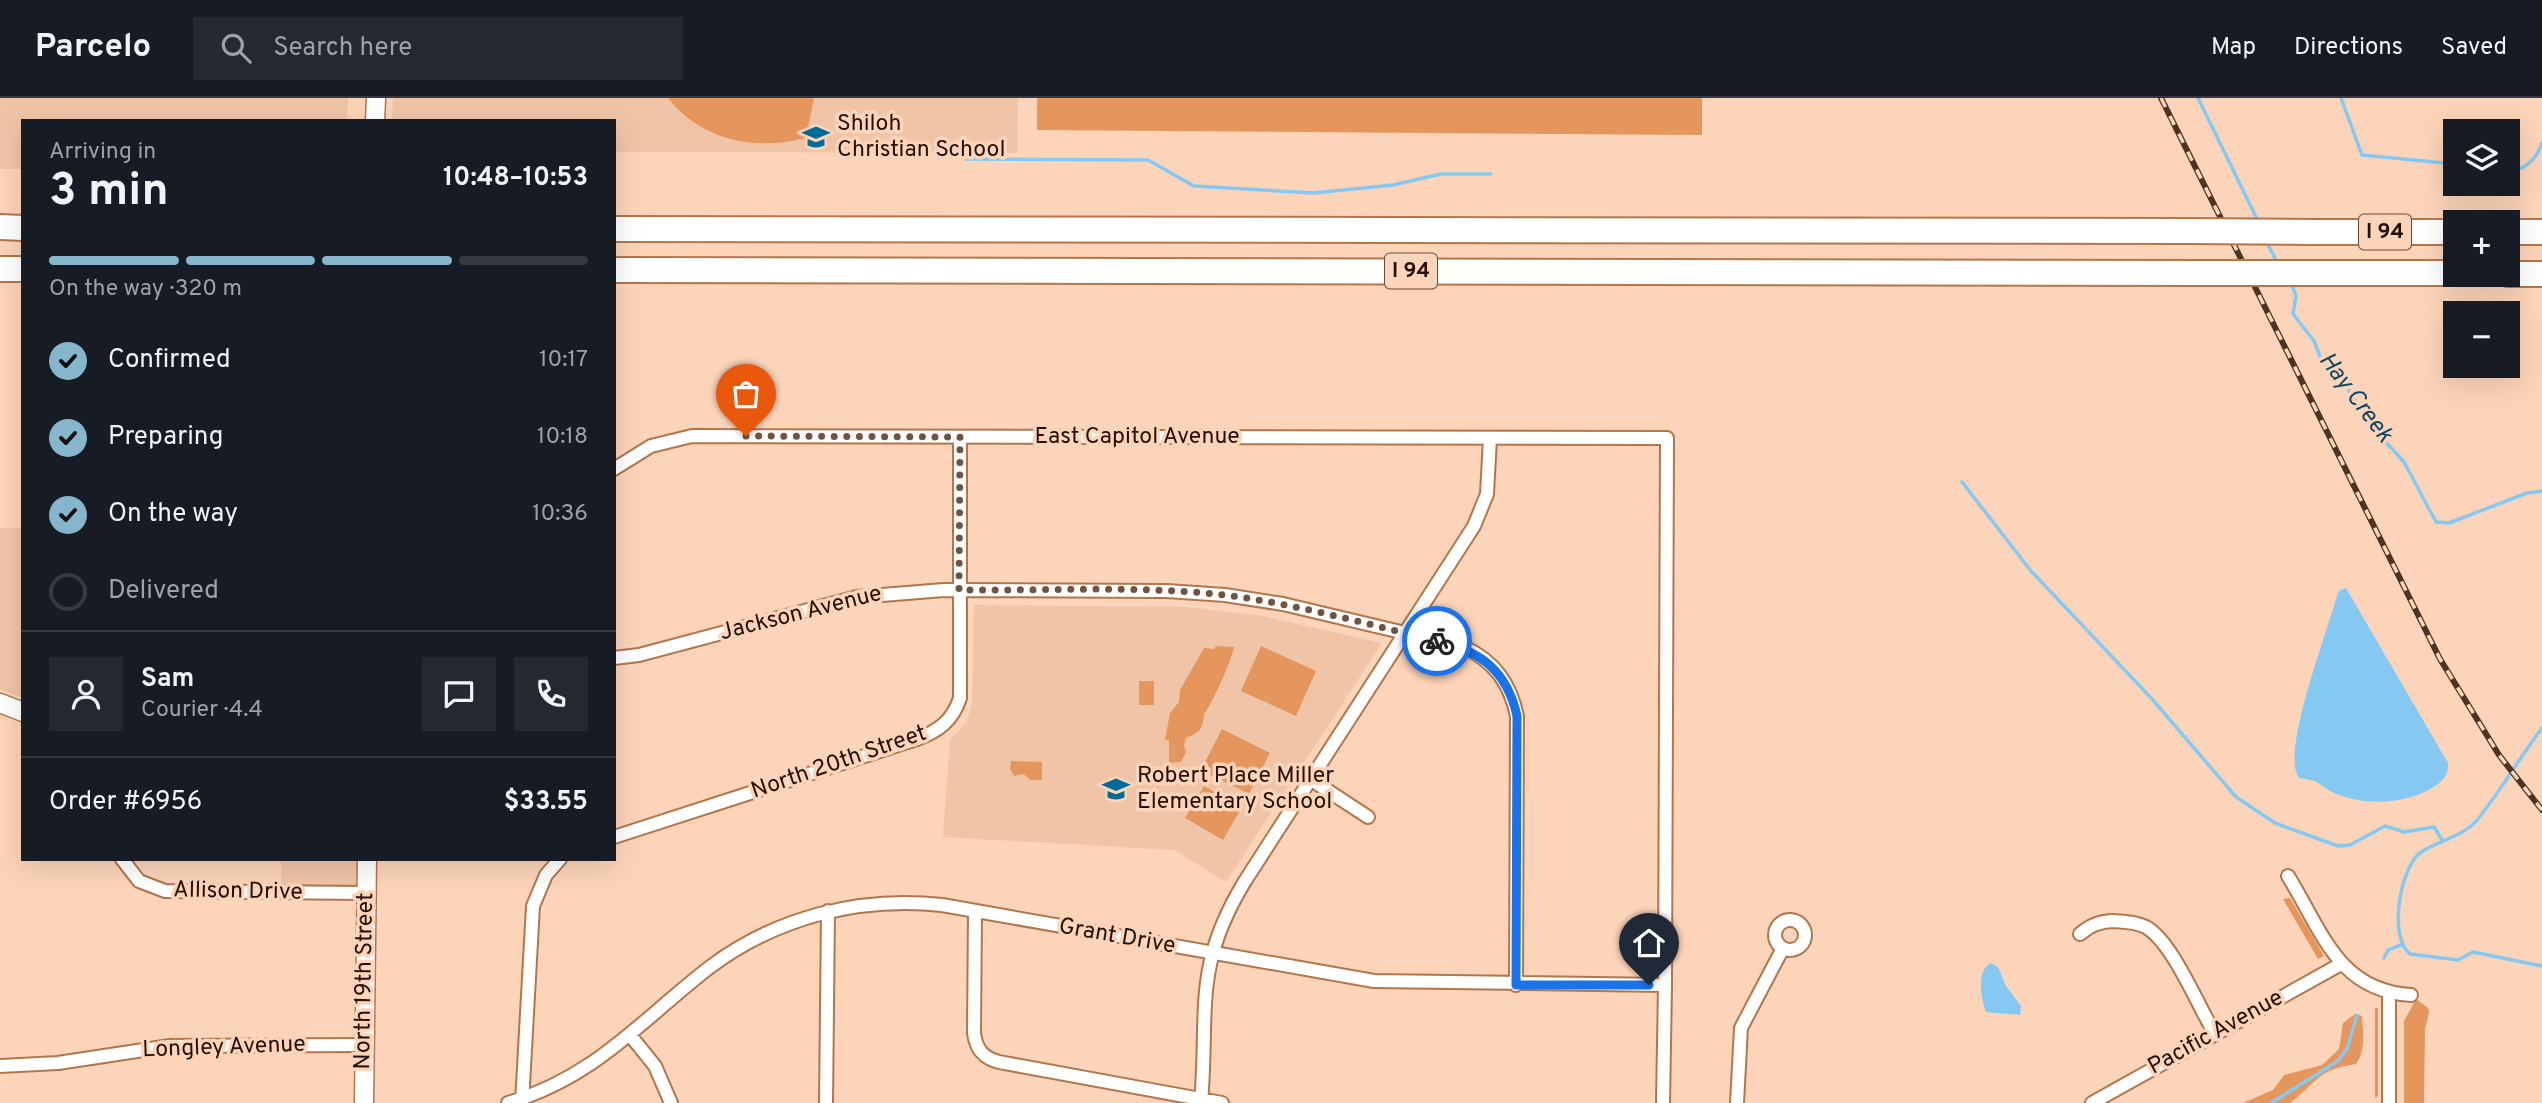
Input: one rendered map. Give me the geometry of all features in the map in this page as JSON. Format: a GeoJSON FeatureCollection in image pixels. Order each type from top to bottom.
{"type":"FeatureCollection","features":[{"type":"Feature","properties":{"kind":"highway"},"geometry":{"type":"LineString","coordinates":[[0,228],[21,228]]}},
{"type":"Feature","properties":{"kind":"highway","name":"I 94"},"geometry":{"type":"LineString","coordinates":[[616,229],[2443,232]]}},
{"type":"Feature","properties":{"kind":"highway"},"geometry":{"type":"LineString","coordinates":[[2520,232],[2542,232]]}},
{"type":"Feature","properties":{"kind":"highway"},"geometry":{"type":"LineString","coordinates":[[0,269],[21,269]]}},
{"type":"Feature","properties":{"kind":"highway","name":"I 94"},"geometry":{"type":"LineString","coordinates":[[616,270],[2443,274]]}},
{"type":"Feature","properties":{"kind":"highway"},"geometry":{"type":"LineString","coordinates":[[2520,274],[2542,274]]}},
{"type":"Feature","properties":{"kind":"street"},"geometry":{"type":"LineString","coordinates":[[376,98],[376,119]]}},
{"type":"Feature","properties":{"kind":"street","name":"East Capitol Avenue"},"geometry":{"type":"LineString","coordinates":[[616,468],[652,446],[692,436],[1667,438],[1665,985]]}},
{"type":"Feature","properties":{"kind":"street","name":"North 20th Street"},"geometry":{"type":"LineString","coordinates":[[616,836],[917,739],[938,729],[952,716],[960,698],[960,437]]}},
{"type":"Feature","properties":{"kind":"street"},"geometry":{"type":"LineString","coordinates":[[1201,1101],[1202,1002],[1211,954],[1233,899],[1479,516],[1489,483],[1490,438]]}},
{"type":"Feature","properties":{"kind":"street","name":"Jackson Avenue"},"geometry":{"type":"LineString","coordinates":[[616,658],[639,655],[857,597],[903,591],[959,590],[1216,594],[1283,604],[1464,648],[1486,659],[1503,677],[1517,716],[1516,985]]}},
{"type":"Feature","properties":{"kind":"street"},"geometry":{"type":"LineString","coordinates":[[0,703],[21,711]]}},
{"type":"Feature","properties":{"kind":"street"},"geometry":{"type":"LineString","coordinates":[[1310,779],[1368,817]]}},
{"type":"Feature","properties":{"kind":"street","name":"Allison Drive"},"geometry":{"type":"LineString","coordinates":[[124,861],[139,881],[165,891],[366,893]]}},
{"type":"Feature","properties":{"kind":"street","name":"North 19th Street"},"geometry":{"type":"LineString","coordinates":[[364,1103],[367,861]]}},
{"type":"Feature","properties":{"kind":"street"},"geometry":{"type":"LineString","coordinates":[[522,1101],[533,906],[546,875],[558,861]]}},
{"type":"Feature","properties":{"kind":"street"},"geometry":{"type":"LineString","coordinates":[[2288,876],[2342,964],[2367,986],[2389,993],[2411,995]]}},
{"type":"Feature","properties":{"kind":"street","name":"Grant Drive"},"geometry":{"type":"LineString","coordinates":[[508,1103],[522,1101],[573,1077],[631,1035],[699,976],[734,951],[773,930],[828,911],[902,902],[975,911],[1374,981],[1665,985]]}},
{"type":"Feature","properties":{"kind":"street"},"geometry":{"type":"LineString","coordinates":[[826,1103],[828,911]]}},
{"type":"Feature","properties":{"kind":"street"},"geometry":{"type":"LineString","coordinates":[[975,911],[974,1033],[977,1046],[985,1057],[999,1062],[1222,1103]]}},
{"type":"Feature","properties":{"kind":"street"},"geometry":{"type":"LineString","coordinates":[[2080,934],[2092,926],[2108,921],[2137,923],[2153,932],[2165,946],[2214,1032]]}},
{"type":"Feature","properties":{"kind":"street"},"geometry":{"type":"LineString","coordinates":[[1737,1103],[1741,1028],[1783,948]]}},
{"type":"Feature","properties":{"kind":"street","name":"Pacific Avenue"},"geometry":{"type":"LineString","coordinates":[[2097,1102],[2214,1032],[2342,964]]}},
{"type":"Feature","properties":{"kind":"street"},"geometry":{"type":"LineString","coordinates":[[1663,1103],[1665,985]]}},
{"type":"Feature","properties":{"kind":"street"},"geometry":{"type":"LineString","coordinates":[[2389,993],[2389,1103]]}},
{"type":"Feature","properties":{"kind":"street"},"geometry":{"type":"LineString","coordinates":[[631,1035],[655,1066],[671,1103]]}},
{"type":"Feature","properties":{"kind":"street","name":"Longley Avenue"},"geometry":{"type":"LineString","coordinates":[[0,1066],[58,1063],[181,1045],[365,1045]]}},
{"type":"Feature","properties":{"kind":"shaded area"},"geometry":{"type":"Polygon","coordinates":[[[0,98],[348,98],[347,119],[21,119],[21,169],[0,169],[0,98]]]}},
{"type":"Feature","properties":{"kind":"shaded area","name":"Shiloh Christian School"},"geometry":{"type":"Polygon","coordinates":[[[393,98],[1018,98],[1017,153],[616,152],[616,119],[392,119],[393,98]]]}},
{"type":"Feature","properties":{"kind":"shaded area"},"geometry":{"type":"Polygon","coordinates":[[[668,98],[814,98],[806,138],[768,143],[731,139],[713,133],[682,113],[668,98]]]}},
{"type":"Feature","properties":{"kind":"shaded area"},"geometry":{"type":"Polygon","coordinates":[[[1037,98],[1702,98],[1702,135],[1037,130],[1037,98]]]}},
{"type":"Feature","properties":{"kind":"shaded area"},"geometry":{"type":"Polygon","coordinates":[[[0,528],[21,528],[21,697],[0,689],[0,528]]]}},
{"type":"Feature","properties":{"kind":"shaded area","name":"Robert Place Miller Elementary School"},"geometry":{"type":"Polygon","coordinates":[[[974,605],[1186,607],[1257,615],[1382,643],[1226,882],[1174,850],[943,837],[950,740],[966,723],[972,704],[974,605]]]}},
{"type":"Feature","properties":{"kind":"shaded area"},"geometry":{"type":"Polygon","coordinates":[[[1216,646],[1234,647],[1226,671],[1204,714],[1202,727],[1186,738],[1186,752],[1181,762],[1169,763],[1169,740],[1165,740],[1170,713],[1179,702],[1180,690],[1204,648],[1214,649],[1216,646]]]}},
{"type":"Feature","properties":{"kind":"shaded area"},"geometry":{"type":"Polygon","coordinates":[[[1261,646],[1316,671],[1296,716],[1241,691],[1261,646]]]}},
{"type":"Feature","properties":{"kind":"shaded area"},"geometry":{"type":"Polygon","coordinates":[[[1139,681],[1154,681],[1154,705],[1139,705],[1139,681]]]}},
{"type":"Feature","properties":{"kind":"shaded area"},"geometry":{"type":"Polygon","coordinates":[[[1222,729],[1270,753],[1249,794],[1201,770],[1222,729]]]}},
{"type":"Feature","properties":{"kind":"shaded area"},"geometry":{"type":"Polygon","coordinates":[[[1011,761],[1042,762],[1042,780],[1030,780],[1024,774],[1014,776],[1010,769],[1011,761]]]}},
{"type":"Feature","properties":{"kind":"shaded area"},"geometry":{"type":"Polygon","coordinates":[[[1204,786],[1242,807],[1223,840],[1185,818],[1204,786]]]}},
{"type":"Feature","properties":{"kind":"shaded area"},"geometry":{"type":"Polygon","coordinates":[[[281,861],[360,861],[360,887],[281,888],[281,861]]]}},
{"type":"Feature","properties":{"kind":"shaded area"},"geometry":{"type":"Polygon","coordinates":[[[2290,898],[2324,956],[2318,959],[2283,899],[2290,898]]]}},
{"type":"Feature","properties":{"kind":"shaded area"},"geometry":{"type":"Polygon","coordinates":[[[2416,999],[2428,1008],[2429,1013],[2425,1029],[2424,1103],[2404,1103],[2404,1021],[2416,999]]]}},
{"type":"Feature","properties":{"kind":"shaded area"},"geometry":{"type":"Polygon","coordinates":[[[2375,1008],[2378,1008],[2378,1096],[2375,1098],[2375,1008]]]}},
{"type":"Feature","properties":{"kind":"shaded area"},"geometry":{"type":"Polygon","coordinates":[[[2355,1014],[2362,1016],[2363,1035],[2363,1047],[2356,1064],[2325,1073],[2290,1103],[2243,1103],[2273,1090],[2284,1075],[2322,1065],[2339,1049],[2343,1023],[2355,1014]]]}},
{"type":"Feature","properties":{"kind":"water"},"geometry":{"type":"Polygon","coordinates":[[[2346,588],[2448,763],[2446,775],[2439,783],[2410,797],[2385,802],[2348,798],[2317,782],[2299,778],[2295,765],[2300,719],[2308,691],[2337,596],[2340,590],[2346,588]]]}},
{"type":"Feature","properties":{"kind":"water"},"geometry":{"type":"Polygon","coordinates":[[[1990,963],[1998,967],[2006,986],[2021,1006],[2020,1015],[1986,1012],[1981,979],[1990,963]]]}},
{"type":"Feature","properties":{"kind":"waterway","name":"Hay Creek"},"geometry":{"type":"LineString","coordinates":[[2198,98],[2258,221]]}},
{"type":"Feature","properties":{"kind":"waterway"},"geometry":{"type":"LineString","coordinates":[[2341,98],[2362,155],[2443,163]]}},
{"type":"Feature","properties":{"kind":"waterway"},"geometry":{"type":"LineString","coordinates":[[2520,169],[2530,163],[2542,143]]}},
{"type":"Feature","properties":{"kind":"waterway"},"geometry":{"type":"LineString","coordinates":[[966,159],[1148,160],[1194,186],[1313,193],[1393,185],[1441,174],[1491,174]]}},
{"type":"Feature","properties":{"kind":"waterway","name":"Hay Creek"},"geometry":{"type":"LineString","coordinates":[[2266,241],[2277,262]]}},
{"type":"Feature","properties":{"kind":"waterway","name":"Hay Creek"},"geometry":{"type":"LineString","coordinates":[[2291,282],[2296,296],[2293,314],[2314,341],[2323,364],[2338,372],[2360,408],[2375,420],[2385,441],[2404,462],[2436,522],[2449,523],[2527,493],[2542,491]]}},
{"type":"Feature","properties":{"kind":"waterway"},"geometry":{"type":"LineString","coordinates":[[1962,482],[2031,571],[2152,699],[2236,797],[2275,823],[2338,846],[2350,845],[2385,826],[2404,832],[2434,827],[2443,841]]}},
{"type":"Feature","properties":{"kind":"waterway","name":"Hay Creek"},"geometry":{"type":"LineString","coordinates":[[2542,728],[2477,820],[2465,830],[2421,852],[2414,860],[2402,886],[2398,918],[2399,933],[2410,954],[2458,960],[2473,952],[2542,966]]}},
{"type":"Feature","properties":{"kind":"waterway"},"geometry":{"type":"LineString","coordinates":[[2384,958],[2388,950],[2401,945]]}},
{"type":"Feature","properties":{"kind":"waterway"},"geometry":{"type":"LineString","coordinates":[[2271,1103],[2338,1061],[2347,1049],[2357,1015]]}},
{"type":"Feature","properties":{"kind":"railway"},"geometry":{"type":"LineString","coordinates":[[2161,98],[2440,659],[2499,755],[2542,810]]}},
{"type":"Feature","properties":{"kind":"way so far"},"geometry":{"type":"LineString","coordinates":[[746,436],[960,437],[959,590],[1167,591],[1225,595],[1283,604],[1437,641]]}},
{"type":"Feature","properties":{"kind":"place","name":"Shiloh Christian School"},"geometry":{"type":"Point","coordinates":[816,137]}},
{"type":"Feature","properties":{"kind":"place","name":"Robert Place Miller Elementary School"},"geometry":{"type":"Point","coordinates":[1116,789]}},
{"type":"Feature","properties":{"kind":"route"},"geometry":{"type":"LineString","coordinates":[[1437,641],[1464,648],[1486,659],[1503,677],[1514,702],[1517,716],[1516,985],[1649,985]]}}]}
